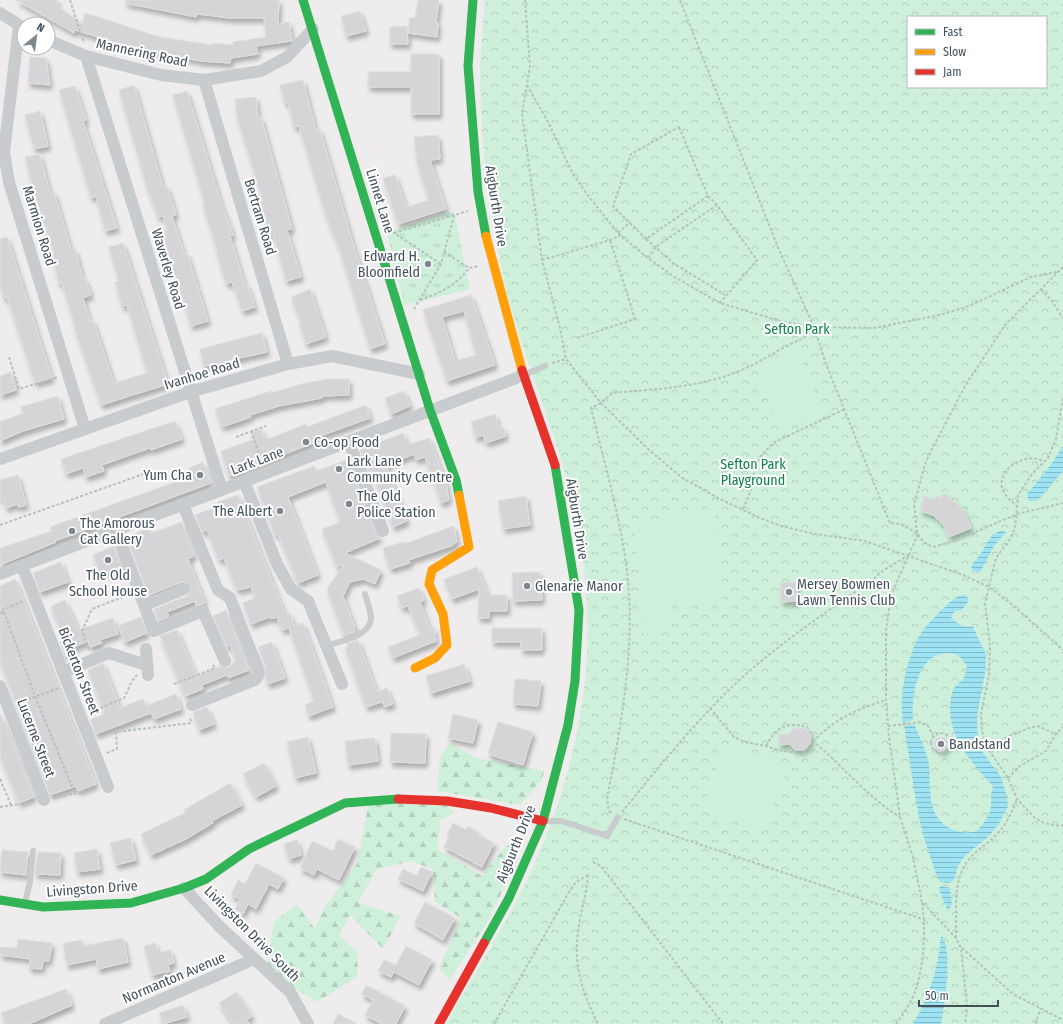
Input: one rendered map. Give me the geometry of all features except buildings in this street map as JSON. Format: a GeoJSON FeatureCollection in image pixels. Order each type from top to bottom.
{"type":"FeatureCollection","features":[{"type":"Feature","properties":{"kind":"street","name":"Linnet Lane"},"geometry":{"type":"LineString","coordinates":[[303,0],[430,410],[456,480],[469,547],[432,570],[429,584],[443,614],[447,645],[435,658],[415,668]]}},
{"type":"Feature","properties":{"kind":"street","name":"Aigburth Drive"},"geometry":{"type":"LineString","coordinates":[[439,1024],[509,898],[543,821],[568,725],[575,681],[579,610],[554,462],[516,353],[490,255],[480,207],[468,66],[473,0]]}},
{"type":"Feature","properties":{"kind":"street"},"geometry":{"type":"LineString","coordinates":[[0,13],[16,23]]}},
{"type":"Feature","properties":{"kind":"street","name":"Mannering Road"},"geometry":{"type":"LineString","coordinates":[[56,43],[83,55],[161,75],[204,80],[261,71],[287,56],[313,29]]}},
{"type":"Feature","properties":{"kind":"street","name":"Waverley Road"},"geometry":{"type":"LineString","coordinates":[[83,55],[222,490]]}},
{"type":"Feature","properties":{"kind":"street","name":"Marmion Road"},"geometry":{"type":"LineString","coordinates":[[18,56],[4,152],[9,182],[86,430]]}},
{"type":"Feature","properties":{"kind":"street","name":"Bertram Road"},"geometry":{"type":"LineString","coordinates":[[204,80],[288,364]]}},
{"type":"Feature","properties":{"kind":"street","name":"Ivanhoe Road"},"geometry":{"type":"LineString","coordinates":[[0,459],[86,430],[190,392],[288,364],[332,356],[419,374]]}},
{"type":"Feature","properties":{"kind":"street","name":"Lark Lane"},"geometry":{"type":"LineString","coordinates":[[0,574],[70,552],[116,531],[244,481],[524,375]]}},
{"type":"Feature","properties":{"kind":"street"},"geometry":{"type":"LineString","coordinates":[[349,442],[383,530]]}},
{"type":"Feature","properties":{"kind":"street"},"geometry":{"type":"LineString","coordinates":[[244,481],[277,564],[291,590],[308,601],[342,684]]}},
{"type":"Feature","properties":{"kind":"street"},"geometry":{"type":"LineString","coordinates":[[183,505],[218,590],[230,598],[258,672],[258,676],[255,680],[191,708]]}},
{"type":"Feature","properties":{"kind":"street"},"geometry":{"type":"LineString","coordinates":[[116,531],[154,631],[203,611],[223,658]]}},
{"type":"Feature","properties":{"kind":"street","name":"Bickerton Street"},"geometry":{"type":"LineString","coordinates":[[22,566],[108,787]]}},
{"type":"Feature","properties":{"kind":"street"},"geometry":{"type":"LineString","coordinates":[[144,605],[184,589]]}},
{"type":"Feature","properties":{"kind":"street"},"geometry":{"type":"LineString","coordinates":[[63,672],[108,653],[147,670],[146,649]]}},
{"type":"Feature","properties":{"kind":"street","name":"Lucerne Street"},"geometry":{"type":"LineString","coordinates":[[0,686],[44,800]]}},
{"type":"Feature","properties":{"kind":"street","name":"Livingston Drive"},"geometry":{"type":"LineString","coordinates":[[0,900],[43,907],[131,903],[184,888],[206,879],[249,849],[345,802],[390,799],[447,801],[491,808],[543,821]]}},
{"type":"Feature","properties":{"kind":"street","name":"Livingston Drive South"},"geometry":{"type":"LineString","coordinates":[[184,888],[219,926],[290,992],[308,1024]]}},
{"type":"Feature","properties":{"kind":"street","name":"Normanton Avenue"},"geometry":{"type":"LineString","coordinates":[[105,1024],[254,959]]}},
{"type":"Feature","properties":{"kind":"lane"},"geometry":{"type":"LineString","coordinates":[[524,375],[544,366]]}},
{"type":"Feature","properties":{"kind":"lane"},"geometry":{"type":"LineString","coordinates":[[326,646],[359,635],[368,626],[371,619],[365,594]]}},
{"type":"Feature","properties":{"kind":"lane"},"geometry":{"type":"LineString","coordinates":[[543,821],[561,821],[607,836],[618,817]]}},
{"type":"Feature","properties":{"kind":"lane"},"geometry":{"type":"LineString","coordinates":[[25,904],[30,882],[32,851]]}},
{"type":"Feature","properties":{"kind":"path"},"geometry":{"type":"LineString","coordinates":[[70,0],[79,31],[84,42],[83,55]]}},
{"type":"Feature","properties":{"kind":"path"},"geometry":{"type":"LineString","coordinates":[[526,0],[530,66],[522,114],[542,260],[560,328],[566,359],[601,403],[647,448],[681,478],[742,510],[781,526],[815,534],[865,540],[963,575],[989,587],[1063,650]]}},
{"type":"Feature","properties":{"kind":"path"},"geometry":{"type":"LineString","coordinates":[[680,0],[779,250],[814,327],[826,364],[890,523],[902,524],[918,534]]}},
{"type":"Feature","properties":{"kind":"path"},"geometry":{"type":"LineString","coordinates":[[527,84],[547,120],[572,172],[586,193],[620,234],[648,258],[676,278],[720,303],[780,321],[814,327],[874,328],[940,315],[968,306],[1031,277],[1057,272]]}},
{"type":"Feature","properties":{"kind":"path"},"geometry":{"type":"LineString","coordinates":[[720,303],[725,295],[757,260],[717,205],[708,196],[679,127],[631,154],[613,206],[673,263],[725,295]]}},
{"type":"Feature","properties":{"kind":"path"},"geometry":{"type":"LineString","coordinates":[[646,239],[708,196]]}},
{"type":"Feature","properties":{"kind":"path"},"geometry":{"type":"LineString","coordinates":[[648,258],[656,248],[717,205]]}},
{"type":"Feature","properties":{"kind":"path"},"geometry":{"type":"LineString","coordinates":[[394,233],[480,207]]}},
{"type":"Feature","properties":{"kind":"path"},"geometry":{"type":"LineString","coordinates":[[402,317],[411,315],[441,264],[454,216]]}},
{"type":"Feature","properties":{"kind":"path"},"geometry":{"type":"LineString","coordinates":[[542,260],[610,240],[620,234],[630,222]]}},
{"type":"Feature","properties":{"kind":"path"},"geometry":{"type":"LineString","coordinates":[[375,230],[387,228],[441,264]]}},
{"type":"Feature","properties":{"kind":"path"},"geometry":{"type":"LineString","coordinates":[[577,338],[635,319],[610,240]]}},
{"type":"Feature","properties":{"kind":"path"},"geometry":{"type":"LineString","coordinates":[[419,300],[443,292],[463,277],[469,268],[444,252]]}},
{"type":"Feature","properties":{"kind":"path"},"geometry":{"type":"LineString","coordinates":[[1063,267],[1005,325],[965,386],[926,461],[914,505],[914,520],[918,534],[923,543],[933,547],[957,540],[1017,514],[1063,503]]}},
{"type":"Feature","properties":{"kind":"path"},"geometry":{"type":"LineString","coordinates":[[1040,289],[1051,300],[1063,318]]}},
{"type":"Feature","properties":{"kind":"path"},"geometry":{"type":"LineString","coordinates":[[814,327],[811,332],[798,343],[786,346],[738,372],[708,381],[612,393],[601,403],[591,408],[611,483],[628,579],[629,647],[623,705],[607,799],[609,811],[618,817],[925,920]]}},
{"type":"Feature","properties":{"kind":"path"},"geometry":{"type":"LineString","coordinates":[[8,357],[19,389],[68,373]]}},
{"type":"Feature","properties":{"kind":"path"},"geometry":{"type":"LineString","coordinates":[[544,366],[566,359]]}},
{"type":"Feature","properties":{"kind":"path"},"geometry":{"type":"LineString","coordinates":[[1063,398],[1056,439],[1048,458],[1032,474],[1018,496],[1018,507],[1014,528],[1010,539],[996,558],[985,603],[990,646],[989,675],[981,714],[982,730],[986,746],[1008,778],[1017,799],[1035,818],[1044,823],[1058,826],[1063,825]]}},
{"type":"Feature","properties":{"kind":"path"},"geometry":{"type":"LineString","coordinates":[[742,510],[751,490],[755,466],[761,456],[773,443],[845,409]]}},
{"type":"Feature","properties":{"kind":"path"},"geometry":{"type":"LineString","coordinates":[[236,437],[266,426]]}},
{"type":"Feature","properties":{"kind":"path"},"geometry":{"type":"LineString","coordinates":[[251,431],[266,473]]}},
{"type":"Feature","properties":{"kind":"path"},"geometry":{"type":"LineString","coordinates":[[1018,507],[1003,490],[1001,482],[1004,474],[1015,463],[1026,459],[1037,458],[1044,462]]}},
{"type":"Feature","properties":{"kind":"path"},"geometry":{"type":"LineString","coordinates":[[0,524],[152,471]]}},
{"type":"Feature","properties":{"kind":"path"},"geometry":{"type":"LineString","coordinates":[[896,1024],[915,992],[921,960],[925,920],[913,857],[900,817],[886,700],[886,632],[891,595],[918,534]]}},
{"type":"Feature","properties":{"kind":"path"},"geometry":{"type":"LineString","coordinates":[[618,817],[710,708],[753,668],[818,616],[908,555]]}},
{"type":"Feature","properties":{"kind":"path"},"geometry":{"type":"LineString","coordinates":[[93,660],[82,632],[92,609],[139,591]]}},
{"type":"Feature","properties":{"kind":"path"},"geometry":{"type":"LineString","coordinates":[[0,613],[4,612],[3,610],[34,597]]}},
{"type":"Feature","properties":{"kind":"path"},"geometry":{"type":"LineString","coordinates":[[4,612],[35,696],[75,794]]}},
{"type":"Feature","properties":{"kind":"path"},"geometry":{"type":"LineString","coordinates":[[174,684],[215,668],[211,659],[223,658]]}},
{"type":"Feature","properties":{"kind":"path"},"geometry":{"type":"LineString","coordinates":[[80,717],[124,698],[132,681],[147,670]]}},
{"type":"Feature","properties":{"kind":"path"},"geometry":{"type":"LineString","coordinates":[[8,707],[68,685]]}},
{"type":"Feature","properties":{"kind":"path"},"geometry":{"type":"LineString","coordinates":[[710,708],[734,737],[745,742],[766,746],[793,754],[803,754],[813,741],[827,728],[858,709],[886,700]]}},
{"type":"Feature","properties":{"kind":"path"},"geometry":{"type":"LineString","coordinates":[[96,757],[117,749],[116,732],[191,723],[191,708]]}},
{"type":"Feature","properties":{"kind":"path"},"geometry":{"type":"LineString","coordinates":[[888,726],[914,722],[923,723],[928,726],[933,736],[931,743],[933,749],[942,753],[948,750],[951,740],[948,735],[941,732],[933,736]]}},
{"type":"Feature","properties":{"kind":"path"},"geometry":{"type":"LineString","coordinates":[[766,746],[774,732],[788,725],[807,727],[812,734],[813,741],[850,778],[887,809],[900,817]]}},
{"type":"Feature","properties":{"kind":"path"},"geometry":{"type":"LineString","coordinates":[[986,746],[1029,728],[1038,726],[1055,735]]}},
{"type":"Feature","properties":{"kind":"path"},"geometry":{"type":"LineString","coordinates":[[1008,778],[1020,766],[1046,751],[1055,735],[1063,726]]}},
{"type":"Feature","properties":{"kind":"path"},"geometry":{"type":"LineString","coordinates":[[0,780],[11,805]]}},
{"type":"Feature","properties":{"kind":"path"},"geometry":{"type":"LineString","coordinates":[[956,938],[958,884],[962,871],[975,852],[996,835],[1010,815],[1017,799]]}},
{"type":"Feature","properties":{"kind":"path"},"geometry":{"type":"LineString","coordinates":[[593,862],[601,866],[723,1024]]}},
{"type":"Feature","properties":{"kind":"path"},"geometry":{"type":"LineString","coordinates":[[494,1024],[569,892],[576,882],[588,875],[587,892],[578,927],[576,961],[586,999],[598,1024]]}},
{"type":"Feature","properties":{"kind":"path"},"geometry":{"type":"LineString","coordinates":[[922,902],[956,938],[961,948],[967,1006],[965,1024]]}},
{"type":"Feature","properties":{"kind":"path"},"geometry":{"type":"LineString","coordinates":[[961,948],[1013,994],[1063,1020]]}},
{"type":"Feature","properties":{"kind":"path"},"geometry":{"type":"LineString","coordinates":[[1035,1024],[1041,1008]]}},
{"type":"Feature","properties":{"kind":"green space","name":"Sefton Park"},"geometry":{"type":"Polygon","coordinates":[[[485,0],[1063,0],[1063,1024],[446,1024],[510,914],[529,876],[548,832],[570,763],[575,740],[585,683],[587,651],[588,618],[586,585],[582,553],[569,488],[560,456],[513,314],[496,241],[482,134],[480,80],[485,0]]]}},
{"type":"Feature","properties":{"kind":"green space"},"geometry":{"type":"Polygon","coordinates":[[[454,211],[470,289],[404,305],[387,232],[454,211]]]}},
{"type":"Feature","properties":{"kind":"green space"},"geometry":{"type":"Polygon","coordinates":[[[797,349],[823,412],[781,430],[755,367],[797,349]]]}},
{"type":"Feature","properties":{"kind":"green space"},"geometry":{"type":"Polygon","coordinates":[[[706,509],[715,512],[723,600],[669,605],[672,631],[644,634],[634,522],[661,520],[661,513],[706,509]]]}},
{"type":"Feature","properties":{"kind":"green space"},"geometry":{"type":"Polygon","coordinates":[[[450,743],[477,758],[544,771],[542,780],[520,805],[437,791],[440,757],[450,743]]]}},
{"type":"Feature","properties":{"kind":"green space"},"geometry":{"type":"Polygon","coordinates":[[[725,744],[788,767],[764,832],[702,809],[725,744]]]}},
{"type":"Feature","properties":{"kind":"green space"},"geometry":{"type":"Polygon","coordinates":[[[369,801],[443,801],[455,813],[441,819],[437,849],[482,876],[510,841],[515,866],[486,924],[450,980],[439,968],[461,918],[435,902],[433,869],[410,861],[376,870],[358,903],[401,916],[383,949],[350,915],[339,935],[358,953],[357,977],[317,1002],[266,970],[274,922],[297,904],[315,929],[324,908],[357,864],[369,801]]]}},
{"type":"Feature","properties":{"kind":"water"},"geometry":{"type":"Polygon","coordinates":[[[1063,446],[1063,471],[1040,498],[1035,501],[1029,501],[1027,496],[1028,493],[1050,466],[1063,446]]]}},
{"type":"Feature","properties":{"kind":"water"},"geometry":{"type":"Polygon","coordinates":[[[1003,530],[1006,532],[994,546],[981,571],[975,572],[971,567],[973,563],[993,535],[1003,530]]]}},
{"type":"Feature","properties":{"kind":"water"},"geometry":{"type":"Polygon","coordinates":[[[964,595],[967,597],[968,602],[962,610],[955,611],[951,617],[961,625],[973,627],[986,655],[985,674],[977,716],[978,741],[981,750],[1001,777],[1008,806],[1000,822],[990,835],[964,857],[958,866],[954,880],[949,883],[941,882],[937,877],[923,835],[917,808],[904,726],[914,724],[926,752],[929,767],[931,799],[936,815],[946,826],[953,830],[961,832],[977,831],[988,816],[991,806],[992,789],[994,787],[976,767],[960,745],[951,720],[950,707],[952,693],[963,679],[967,667],[960,657],[952,653],[938,655],[929,660],[918,678],[915,689],[913,700],[913,720],[903,723],[902,693],[911,653],[921,634],[928,624],[948,604],[955,598],[964,595]]]}},
{"type":"Feature","properties":{"kind":"water"},"geometry":{"type":"Polygon","coordinates":[[[940,886],[950,888],[952,904],[948,911],[939,890],[940,886]]]}},
{"type":"Feature","properties":{"kind":"water"},"geometry":{"type":"Polygon","coordinates":[[[941,935],[945,942],[948,964],[941,1024],[913,1024],[929,992],[938,959],[941,935]]]}},
{"type":"Feature","properties":{"kind":"traffic: fast"},"geometry":{"type":"LineString","coordinates":[[303,0],[430,410],[456,480],[459,495]]}},
{"type":"Feature","properties":{"kind":"traffic: fast"},"geometry":{"type":"LineString","coordinates":[[473,0],[468,66],[478,192],[486,236]]}},
{"type":"Feature","properties":{"kind":"traffic: fast"},"geometry":{"type":"LineString","coordinates":[[484,943],[509,898],[543,821],[568,725],[575,681],[579,610],[555,465]]}},
{"type":"Feature","properties":{"kind":"traffic: fast"},"geometry":{"type":"LineString","coordinates":[[0,900],[43,907],[131,903],[184,888],[206,879],[249,849],[345,803],[398,799]]}},
{"type":"Feature","properties":{"kind":"traffic: slow"},"geometry":{"type":"LineString","coordinates":[[486,236],[522,370]]}},
{"type":"Feature","properties":{"kind":"traffic: slow"},"geometry":{"type":"LineString","coordinates":[[415,668],[435,658],[447,645],[443,614],[429,584],[432,570],[469,547],[459,495]]}},
{"type":"Feature","properties":{"kind":"traffic: jam"},"geometry":{"type":"LineString","coordinates":[[522,370],[555,465]]}},
{"type":"Feature","properties":{"kind":"traffic: jam"},"geometry":{"type":"LineString","coordinates":[[398,799],[447,801],[491,808],[543,821]]}},
{"type":"Feature","properties":{"kind":"traffic: jam"},"geometry":{"type":"LineString","coordinates":[[439,1024],[484,943]]}},
{"type":"Feature","properties":{"kind":"place","name":"Edward H. Bloomfield"},"geometry":{"type":"Point","coordinates":[428,264]}},
{"type":"Feature","properties":{"kind":"place","name":"Co-op Food"},"geometry":{"type":"Point","coordinates":[306,442]}},
{"type":"Feature","properties":{"kind":"place","name":"Lark Lane Community Centre"},"geometry":{"type":"Point","coordinates":[339,469]}},
{"type":"Feature","properties":{"kind":"place","name":"Yum Cha"},"geometry":{"type":"Point","coordinates":[200,475]}},
{"type":"Feature","properties":{"kind":"place","name":"The Old Police Station"},"geometry":{"type":"Point","coordinates":[349,504]}},
{"type":"Feature","properties":{"kind":"place","name":"The Albert"},"geometry":{"type":"Point","coordinates":[280,511]}},
{"type":"Feature","properties":{"kind":"place","name":"The Amorous Cat Gallery"},"geometry":{"type":"Point","coordinates":[72,531]}},
{"type":"Feature","properties":{"kind":"place","name":"The Old School House"},"geometry":{"type":"Point","coordinates":[108,560]}},
{"type":"Feature","properties":{"kind":"place","name":"Glenarie Manor"},"geometry":{"type":"Point","coordinates":[527,586]}},
{"type":"Feature","properties":{"kind":"place","name":"Mersey Bowmen Lawn Tennis Club"},"geometry":{"type":"Point","coordinates":[789,592]}},
{"type":"Feature","properties":{"kind":"place","name":"Bandstand"},"geometry":{"type":"Point","coordinates":[941,744]}},
{"type":"Feature","properties":{"kind":"park label","name":"Sefton Park Playground"},"geometry":{"type":"Point","coordinates":[753,472]}}]}
